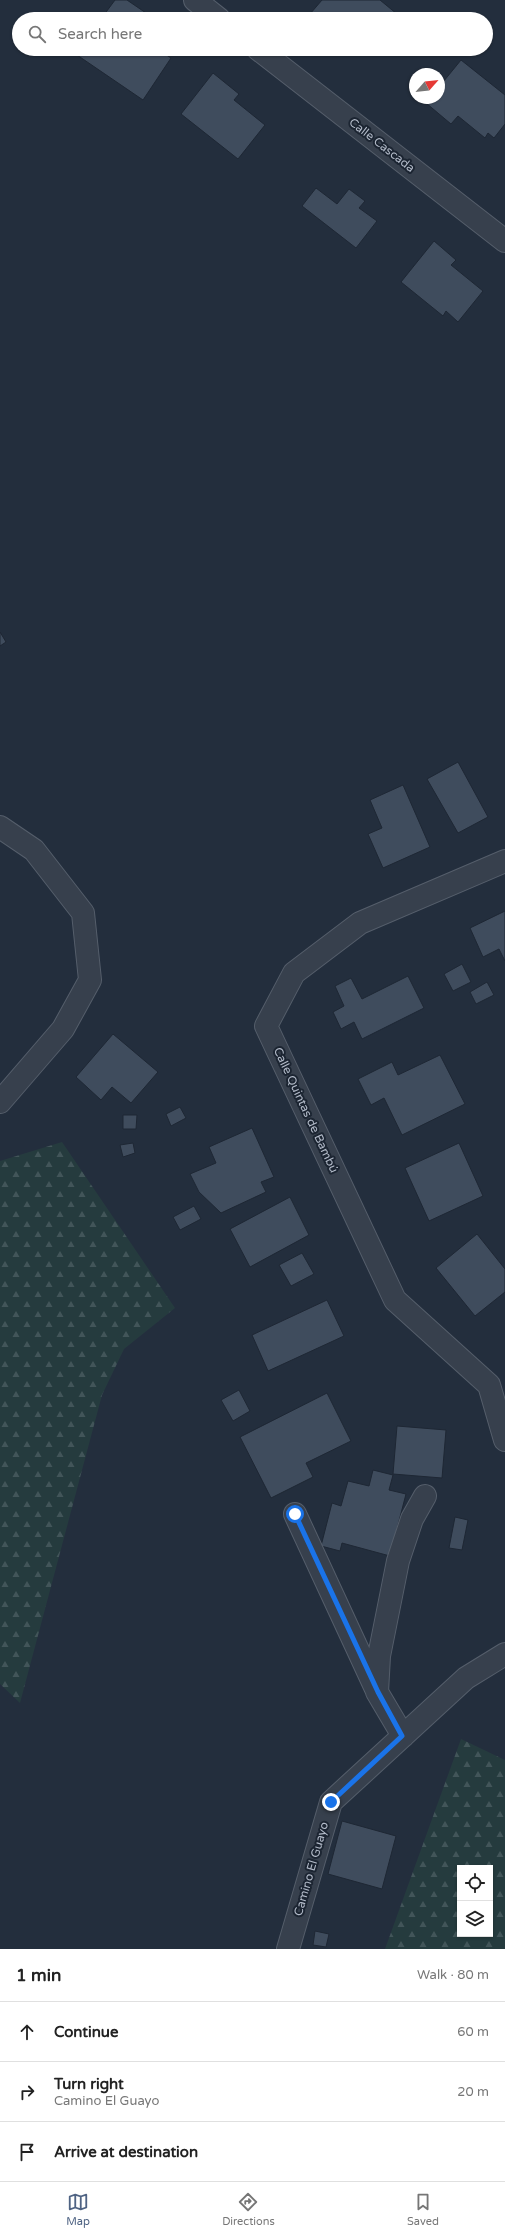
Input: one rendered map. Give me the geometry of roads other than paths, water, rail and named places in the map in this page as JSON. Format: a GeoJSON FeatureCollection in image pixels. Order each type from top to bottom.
{"type":"FeatureCollection","features":[{"type":"Feature","properties":{"kind":"street"},"geometry":{"type":"LineString","coordinates":[[195,0],[211,12]]}},
{"type":"Feature","properties":{"kind":"street","name":"Calle Cascada"},"geometry":{"type":"LineString","coordinates":[[267,56],[505,241]]}},
{"type":"Feature","properties":{"kind":"street"},"geometry":{"type":"LineString","coordinates":[[0,827],[34,850],[82,913],[90,980],[63,1029],[0,1102]]}},
{"type":"Feature","properties":{"kind":"street","name":"Calle Quintas de Bambú"},"geometry":{"type":"LineString","coordinates":[[505,861],[360,923],[294,973],[266,1026],[395,1300],[490,1385],[505,1440]]}},
{"type":"Feature","properties":{"kind":"street"},"geometry":{"type":"LineString","coordinates":[[378,1692],[379,1656],[398,1561],[412,1519],[425,1496]]}},
{"type":"Feature","properties":{"kind":"street"},"geometry":{"type":"LineString","coordinates":[[295,1514],[378,1692],[402,1736]]}},
{"type":"Feature","properties":{"kind":"street","name":"Camino El Guayo"},"geometry":{"type":"LineString","coordinates":[[288,1949],[331,1802],[466,1678],[505,1654]]}}]}
